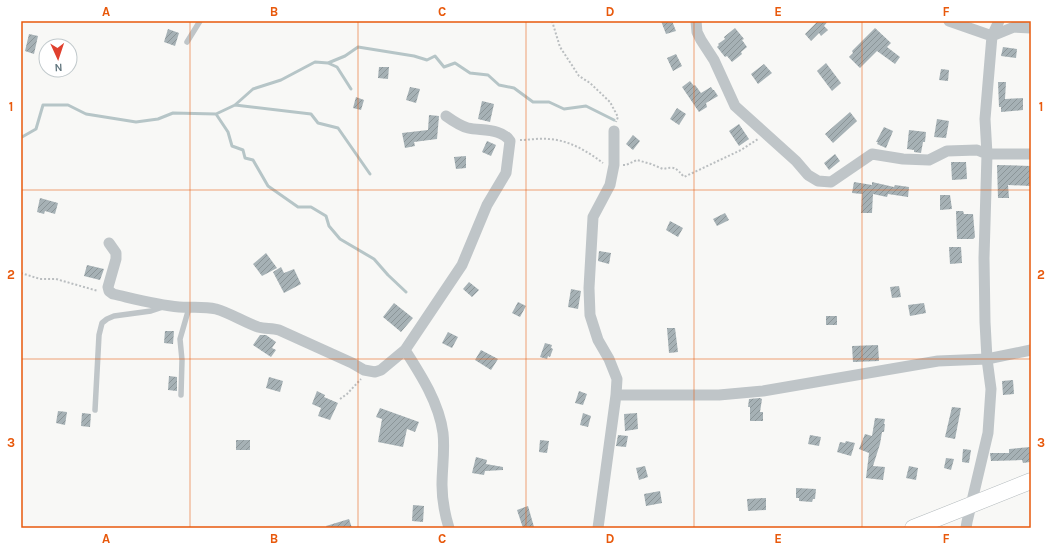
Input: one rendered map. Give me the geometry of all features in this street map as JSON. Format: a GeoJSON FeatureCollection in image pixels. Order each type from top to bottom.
{"type":"FeatureCollection","features":[{"type":"Feature","properties":{"kind":"street"},"geometry":{"type":"LineString","coordinates":[[696,21],[697,32],[714,60],[735,106],[796,160],[808,175],[818,181],[831,182],[872,154],[903,159],[929,160],[947,151],[977,150],[987,154],[1031,154]]}},
{"type":"Feature","properties":{"kind":"street"},"geometry":{"type":"LineString","coordinates":[[949,21],[992,36],[1014,27],[1031,28]]}},
{"type":"Feature","properties":{"kind":"street"},"geometry":{"type":"LineString","coordinates":[[966,528],[988,432],[991,390],[987,359],[985,322],[984,258],[987,154],[985,119],[992,36],[998,21]]}},
{"type":"Feature","properties":{"kind":"street"},"geometry":{"type":"LineString","coordinates":[[109,243],[116,253],[116,259],[108,287],[109,291],[113,294],[167,305],[189,308],[203,307],[217,309],[242,321],[260,327],[279,330],[370,372],[381,370],[405,350],[462,265],[487,204],[506,173],[510,141],[504,134],[483,129],[469,128],[458,124],[446,116]]}},
{"type":"Feature","properties":{"kind":"street"},"geometry":{"type":"LineString","coordinates":[[598,528],[617,379],[609,358],[598,340],[590,315],[589,288],[593,217],[610,186],[614,165],[614,131]]}},
{"type":"Feature","properties":{"kind":"street"},"geometry":{"type":"LineString","coordinates":[[405,350],[418,370],[435,404],[441,421],[444,435],[442,488],[449,528]]}},
{"type":"Feature","properties":{"kind":"street"},"geometry":{"type":"LineString","coordinates":[[616,395],[718,395],[763,391],[938,361],[987,359],[1031,350]]}},
{"type":"Feature","properties":{"kind":"street"},"geometry":{"type":"LineString","coordinates":[[913,528],[1031,481]]}},
{"type":"Feature","properties":{"kind":"lane"},"geometry":{"type":"LineString","coordinates":[[187,42],[200,21]]}},
{"type":"Feature","properties":{"kind":"lane"},"geometry":{"type":"LineString","coordinates":[[95,410],[99,335],[102,323],[114,316],[151,312],[167,305]]}},
{"type":"Feature","properties":{"kind":"lane"},"geometry":{"type":"LineString","coordinates":[[181,395],[182,360],[180,339],[189,308]]}},
{"type":"Feature","properties":{"kind":"path"},"geometry":{"type":"LineString","coordinates":[[552,21],[560,47],[579,76],[590,83],[610,102],[618,118],[614,131]]}},
{"type":"Feature","properties":{"kind":"path"},"geometry":{"type":"LineString","coordinates":[[510,141],[549,139],[572,144],[583,149],[608,166],[626,165],[637,160],[663,169],[669,167],[676,168],[684,177],[741,150],[766,134]]}},
{"type":"Feature","properties":{"kind":"path"},"geometry":{"type":"LineString","coordinates":[[21,273],[40,279],[56,279],[113,294]]}},
{"type":"Feature","properties":{"kind":"path"},"geometry":{"type":"LineString","coordinates":[[340,399],[347,394],[357,381],[370,372]]}},
{"type":"Feature","properties":{"kind":"building"},"geometry":{"type":"Polygon","coordinates":[[[661,21],[672,21],[676,31],[666,34],[661,21]]]}},
{"type":"Feature","properties":{"kind":"building"},"geometry":{"type":"Polygon","coordinates":[[[818,21],[828,21],[824,26],[828,30],[821,36],[819,33],[811,41],[805,34],[818,21]]]}},
{"type":"Feature","properties":{"kind":"building"},"geometry":{"type":"Polygon","coordinates":[[[735,28],[744,39],[742,40],[747,47],[741,52],[742,54],[732,62],[727,56],[725,57],[717,47],[719,45],[718,44],[725,39],[724,37],[735,28]]]}},
{"type":"Feature","properties":{"kind":"building"},"geometry":{"type":"Polygon","coordinates":[[[875,28],[891,43],[887,47],[900,57],[895,64],[877,51],[860,68],[849,57],[853,53],[852,51],[875,28]]]}},
{"type":"Feature","properties":{"kind":"building"},"geometry":{"type":"Polygon","coordinates":[[[168,29],[179,33],[175,46],[164,42],[168,29]]]}},
{"type":"Feature","properties":{"kind":"building"},"geometry":{"type":"Polygon","coordinates":[[[29,34],[38,36],[34,54],[25,51],[29,34]]]}},
{"type":"Feature","properties":{"kind":"building"},"geometry":{"type":"Polygon","coordinates":[[[1003,47],[1017,49],[1016,58],[1001,56],[1003,47]]]}},
{"type":"Feature","properties":{"kind":"building"},"geometry":{"type":"Polygon","coordinates":[[[676,54],[682,66],[673,71],[667,58],[676,54]]]}},
{"type":"Feature","properties":{"kind":"building"},"geometry":{"type":"Polygon","coordinates":[[[826,63],[841,83],[832,91],[817,71],[826,63]]]}},
{"type":"Feature","properties":{"kind":"building"},"geometry":{"type":"Polygon","coordinates":[[[764,64],[772,73],[758,84],[751,74],[764,64]]]}},
{"type":"Feature","properties":{"kind":"building"},"geometry":{"type":"Polygon","coordinates":[[[379,67],[389,67],[388,79],[378,78],[379,67]]]}},
{"type":"Feature","properties":{"kind":"building"},"geometry":{"type":"Polygon","coordinates":[[[941,69],[949,70],[948,81],[939,80],[941,69]]]}},
{"type":"Feature","properties":{"kind":"building"},"geometry":{"type":"Polygon","coordinates":[[[690,81],[701,93],[711,87],[718,96],[706,103],[707,107],[699,112],[682,87],[690,81]]]}},
{"type":"Feature","properties":{"kind":"building"},"geometry":{"type":"Polygon","coordinates":[[[998,82],[1006,82],[1005,99],[1023,98],[1023,110],[1001,112],[1001,107],[999,107],[998,82]]]}},
{"type":"Feature","properties":{"kind":"building"},"geometry":{"type":"Polygon","coordinates":[[[410,87],[420,89],[416,103],[406,100],[410,87]]]}},
{"type":"Feature","properties":{"kind":"building"},"geometry":{"type":"Polygon","coordinates":[[[356,97],[364,100],[361,110],[353,108],[356,97]]]}},
{"type":"Feature","properties":{"kind":"building"},"geometry":{"type":"Polygon","coordinates":[[[482,101],[494,104],[490,122],[478,119],[482,101]]]}},
{"type":"Feature","properties":{"kind":"building"},"geometry":{"type":"Polygon","coordinates":[[[677,108],[686,114],[679,125],[670,119],[677,108]]]}},
{"type":"Feature","properties":{"kind":"building"},"geometry":{"type":"Polygon","coordinates":[[[850,112],[857,121],[833,143],[825,134],[850,112]]]}},
{"type":"Feature","properties":{"kind":"building"},"geometry":{"type":"Polygon","coordinates":[[[429,115],[439,116],[437,139],[414,142],[415,146],[405,148],[402,133],[428,130],[429,115]]]}},
{"type":"Feature","properties":{"kind":"building"},"geometry":{"type":"Polygon","coordinates":[[[937,119],[949,121],[946,138],[934,137],[937,119]]]}},
{"type":"Feature","properties":{"kind":"building"},"geometry":{"type":"Polygon","coordinates":[[[739,124],[749,139],[739,146],[729,131],[739,124]]]}},
{"type":"Feature","properties":{"kind":"building"},"geometry":{"type":"Polygon","coordinates":[[[884,127],[893,131],[886,148],[877,144],[878,142],[876,142],[884,127]]]}},
{"type":"Feature","properties":{"kind":"building"},"geometry":{"type":"Polygon","coordinates":[[[909,130],[926,132],[925,142],[923,142],[921,153],[907,149],[909,130]]]}},
{"type":"Feature","properties":{"kind":"building"},"geometry":{"type":"Polygon","coordinates":[[[633,135],[640,141],[633,150],[626,144],[633,135]]]}},
{"type":"Feature","properties":{"kind":"building"},"geometry":{"type":"Polygon","coordinates":[[[487,141],[496,145],[491,156],[482,152],[487,141]]]}},
{"type":"Feature","properties":{"kind":"building"},"geometry":{"type":"Polygon","coordinates":[[[835,154],[840,161],[829,170],[824,163],[835,154]]]}},
{"type":"Feature","properties":{"kind":"building"},"geometry":{"type":"Polygon","coordinates":[[[466,156],[466,168],[456,169],[454,157],[466,156]]]}},
{"type":"Feature","properties":{"kind":"building"},"geometry":{"type":"Polygon","coordinates":[[[951,162],[966,162],[967,179],[952,180],[951,162]]]}},
{"type":"Feature","properties":{"kind":"building"},"geometry":{"type":"Polygon","coordinates":[[[997,165],[1031,166],[1031,186],[1008,185],[1009,198],[998,198],[997,165]]]}},
{"type":"Feature","properties":{"kind":"building"},"geometry":{"type":"Polygon","coordinates":[[[854,182],[872,185],[872,182],[894,187],[895,185],[909,187],[908,197],[888,194],[887,197],[873,194],[872,213],[861,213],[862,194],[852,193],[854,182]]]}},
{"type":"Feature","properties":{"kind":"building"},"geometry":{"type":"Polygon","coordinates":[[[940,195],[950,195],[952,209],[940,210],[940,195]]]}},
{"type":"Feature","properties":{"kind":"building"},"geometry":{"type":"Polygon","coordinates":[[[40,198],[58,203],[55,214],[45,211],[44,214],[37,212],[40,198]]]}},
{"type":"Feature","properties":{"kind":"building"},"geometry":{"type":"Polygon","coordinates":[[[956,211],[963,211],[964,214],[973,214],[975,237],[973,239],[957,239],[956,211]]]}},
{"type":"Feature","properties":{"kind":"building"},"geometry":{"type":"Polygon","coordinates":[[[725,213],[729,220],[717,226],[713,219],[725,213]]]}},
{"type":"Feature","properties":{"kind":"building"},"geometry":{"type":"Polygon","coordinates":[[[670,221],[683,228],[678,237],[666,230],[670,221]]]}},
{"type":"Feature","properties":{"kind":"building"},"geometry":{"type":"Polygon","coordinates":[[[949,247],[961,247],[962,263],[950,264],[949,247]]]}},
{"type":"Feature","properties":{"kind":"building"},"geometry":{"type":"Polygon","coordinates":[[[599,251],[611,253],[609,264],[598,261],[599,251]]]}},
{"type":"Feature","properties":{"kind":"building"},"geometry":{"type":"Polygon","coordinates":[[[266,253],[277,268],[262,276],[253,264],[266,253]]]}},
{"type":"Feature","properties":{"kind":"building"},"geometry":{"type":"Polygon","coordinates":[[[87,265],[104,269],[100,280],[84,276],[87,265]]]}},
{"type":"Feature","properties":{"kind":"building"},"geometry":{"type":"Polygon","coordinates":[[[281,267],[284,273],[294,269],[301,284],[284,293],[273,272],[281,267]]]}},
{"type":"Feature","properties":{"kind":"building"},"geometry":{"type":"Polygon","coordinates":[[[469,282],[479,290],[472,297],[463,289],[469,282]]]}},
{"type":"Feature","properties":{"kind":"building"},"geometry":{"type":"Polygon","coordinates":[[[899,286],[901,297],[892,298],[890,287],[899,286]]]}},
{"type":"Feature","properties":{"kind":"building"},"geometry":{"type":"Polygon","coordinates":[[[571,289],[581,291],[578,309],[568,307],[571,289]]]}},
{"type":"Feature","properties":{"kind":"building"},"geometry":{"type":"Polygon","coordinates":[[[518,302],[526,306],[520,317],[512,313],[518,302]]]}},
{"type":"Feature","properties":{"kind":"building"},"geometry":{"type":"Polygon","coordinates":[[[394,303],[413,318],[401,332],[383,317],[394,303]]]}},
{"type":"Feature","properties":{"kind":"building"},"geometry":{"type":"Polygon","coordinates":[[[924,303],[926,313],[910,316],[908,305],[924,303]]]}},
{"type":"Feature","properties":{"kind":"building"},"geometry":{"type":"Polygon","coordinates":[[[826,316],[837,316],[837,325],[826,325],[826,316]]]}},
{"type":"Feature","properties":{"kind":"building"},"geometry":{"type":"Polygon","coordinates":[[[667,328],[675,328],[678,352],[669,353],[667,328]]]}},
{"type":"Feature","properties":{"kind":"building"},"geometry":{"type":"Polygon","coordinates":[[[165,331],[174,331],[173,344],[164,343],[165,331]]]}},
{"type":"Feature","properties":{"kind":"building"},"geometry":{"type":"Polygon","coordinates":[[[448,332],[458,337],[452,348],[442,343],[448,332]]]}},
{"type":"Feature","properties":{"kind":"building"},"geometry":{"type":"Polygon","coordinates":[[[260,335],[266,335],[276,342],[272,348],[276,350],[271,357],[253,345],[260,335]]]}},
{"type":"Feature","properties":{"kind":"building"},"geometry":{"type":"Polygon","coordinates":[[[545,343],[552,345],[551,348],[553,349],[550,357],[548,356],[547,359],[540,357],[545,343]]]}},
{"type":"Feature","properties":{"kind":"building"},"geometry":{"type":"Polygon","coordinates":[[[878,345],[879,361],[853,362],[852,346],[878,345]]]}},
{"type":"Feature","properties":{"kind":"building"},"geometry":{"type":"Polygon","coordinates":[[[481,350],[498,359],[491,370],[475,360],[481,350]]]}},
{"type":"Feature","properties":{"kind":"building"},"geometry":{"type":"Polygon","coordinates":[[[169,376],[177,377],[177,391],[168,390],[169,376]]]}},
{"type":"Feature","properties":{"kind":"building"},"geometry":{"type":"Polygon","coordinates":[[[269,377],[283,381],[280,392],[266,388],[269,377]]]}},
{"type":"Feature","properties":{"kind":"building"},"geometry":{"type":"Polygon","coordinates":[[[1013,380],[1014,394],[1003,395],[1002,381],[1013,380]]]}},
{"type":"Feature","properties":{"kind":"building"},"geometry":{"type":"Polygon","coordinates":[[[317,391],[325,395],[324,397],[338,403],[330,420],[318,416],[321,408],[312,404],[317,391]]]}},
{"type":"Feature","properties":{"kind":"building"},"geometry":{"type":"Polygon","coordinates":[[[579,391],[587,394],[583,405],[575,403],[579,391]]]}},
{"type":"Feature","properties":{"kind":"building"},"geometry":{"type":"Polygon","coordinates":[[[749,399],[762,399],[760,412],[763,412],[763,421],[750,421],[750,407],[748,407],[749,399]]]}},
{"type":"Feature","properties":{"kind":"building"},"geometry":{"type":"Polygon","coordinates":[[[952,407],[961,408],[955,439],[945,437],[952,407]]]}},
{"type":"Feature","properties":{"kind":"building"},"geometry":{"type":"Polygon","coordinates":[[[380,408],[419,422],[415,432],[407,429],[403,447],[378,442],[382,419],[376,417],[380,408]]]}},
{"type":"Feature","properties":{"kind":"building"},"geometry":{"type":"Polygon","coordinates":[[[58,411],[67,412],[65,425],[56,423],[58,411]]]}},
{"type":"Feature","properties":{"kind":"building"},"geometry":{"type":"Polygon","coordinates":[[[82,413],[91,414],[90,427],[81,426],[82,413]]]}},
{"type":"Feature","properties":{"kind":"building"},"geometry":{"type":"Polygon","coordinates":[[[583,413],[591,416],[588,427],[580,425],[583,413]]]}},
{"type":"Feature","properties":{"kind":"building"},"geometry":{"type":"Polygon","coordinates":[[[637,413],[638,429],[625,431],[624,414],[637,413]]]}},
{"type":"Feature","properties":{"kind":"building"},"geometry":{"type":"Polygon","coordinates":[[[875,418],[885,419],[884,432],[882,432],[873,466],[885,467],[883,480],[866,478],[869,453],[859,449],[865,434],[872,436],[875,418]]]}},
{"type":"Feature","properties":{"kind":"building"},"geometry":{"type":"Polygon","coordinates":[[[618,435],[628,436],[626,447],[616,446],[618,435]]]}},
{"type":"Feature","properties":{"kind":"building"},"geometry":{"type":"Polygon","coordinates":[[[810,435],[821,437],[819,446],[808,444],[810,435]]]}},
{"type":"Feature","properties":{"kind":"building"},"geometry":{"type":"Polygon","coordinates":[[[236,440],[250,440],[250,450],[236,450],[236,440]]]}},
{"type":"Feature","properties":{"kind":"building"},"geometry":{"type":"Polygon","coordinates":[[[540,440],[549,441],[547,453],[539,452],[540,440]]]}},
{"type":"Feature","properties":{"kind":"building"},"geometry":{"type":"Polygon","coordinates":[[[846,441],[855,443],[851,456],[837,452],[840,442],[845,443],[846,441]]]}},
{"type":"Feature","properties":{"kind":"building"},"geometry":{"type":"Polygon","coordinates":[[[1031,447],[1030,462],[1023,463],[1022,460],[991,461],[990,453],[1009,453],[1009,449],[1031,447]]]}},
{"type":"Feature","properties":{"kind":"building"},"geometry":{"type":"Polygon","coordinates":[[[963,449],[971,450],[969,463],[962,462],[963,449]]]}},
{"type":"Feature","properties":{"kind":"building"},"geometry":{"type":"Polygon","coordinates":[[[476,457],[487,460],[486,464],[503,467],[503,470],[485,471],[484,475],[472,473],[476,457]]]}},
{"type":"Feature","properties":{"kind":"building"},"geometry":{"type":"Polygon","coordinates":[[[946,458],[954,459],[951,470],[944,468],[946,458]]]}},
{"type":"Feature","properties":{"kind":"building"},"geometry":{"type":"Polygon","coordinates":[[[645,466],[648,477],[639,480],[636,468],[645,466]]]}},
{"type":"Feature","properties":{"kind":"building"},"geometry":{"type":"Polygon","coordinates":[[[909,466],[918,468],[916,480],[906,478],[909,466]]]}},
{"type":"Feature","properties":{"kind":"building"},"geometry":{"type":"Polygon","coordinates":[[[796,488],[816,489],[815,499],[813,499],[812,502],[799,501],[799,498],[796,498],[796,488]]]}},
{"type":"Feature","properties":{"kind":"building"},"geometry":{"type":"Polygon","coordinates":[[[660,491],[662,503],[646,506],[644,494],[660,491]]]}},
{"type":"Feature","properties":{"kind":"building"},"geometry":{"type":"Polygon","coordinates":[[[766,498],[766,510],[748,511],[747,499],[766,498]]]}},
{"type":"Feature","properties":{"kind":"building"},"geometry":{"type":"Polygon","coordinates":[[[413,505],[424,506],[423,522],[412,521],[413,505]]]}},
{"type":"Feature","properties":{"kind":"building"},"geometry":{"type":"Polygon","coordinates":[[[528,506],[534,527],[523,528],[517,510],[528,506]]]}},
{"type":"Feature","properties":{"kind":"building"},"geometry":{"type":"Polygon","coordinates":[[[349,519],[352,528],[327,528],[326,526],[349,519]]]}},
{"type":"Feature","properties":{"kind":"waterway"},"geometry":{"type":"LineString","coordinates":[[21,136],[22,137],[36,129],[43,105],[68,105],[86,114],[136,122],[158,119],[173,113],[216,114],[235,105],[253,89],[281,80],[315,62],[328,63],[345,56],[358,47],[414,56],[427,60],[435,56],[444,67],[455,63],[470,73],[488,75],[499,85],[514,88],[533,102],[549,102],[564,109],[586,106],[614,120]]}},
{"type":"Feature","properties":{"kind":"waterway"},"geometry":{"type":"LineString","coordinates":[[328,63],[337,67],[351,89]]}},
{"type":"Feature","properties":{"kind":"waterway"},"geometry":{"type":"LineString","coordinates":[[235,105],[311,114],[318,123],[338,128],[370,174]]}},
{"type":"Feature","properties":{"kind":"waterway"},"geometry":{"type":"LineString","coordinates":[[216,114],[228,132],[232,146],[243,150],[245,158],[253,160],[268,186],[298,207],[311,207],[326,216],[329,226],[340,239],[374,259],[406,292]]}}]}
